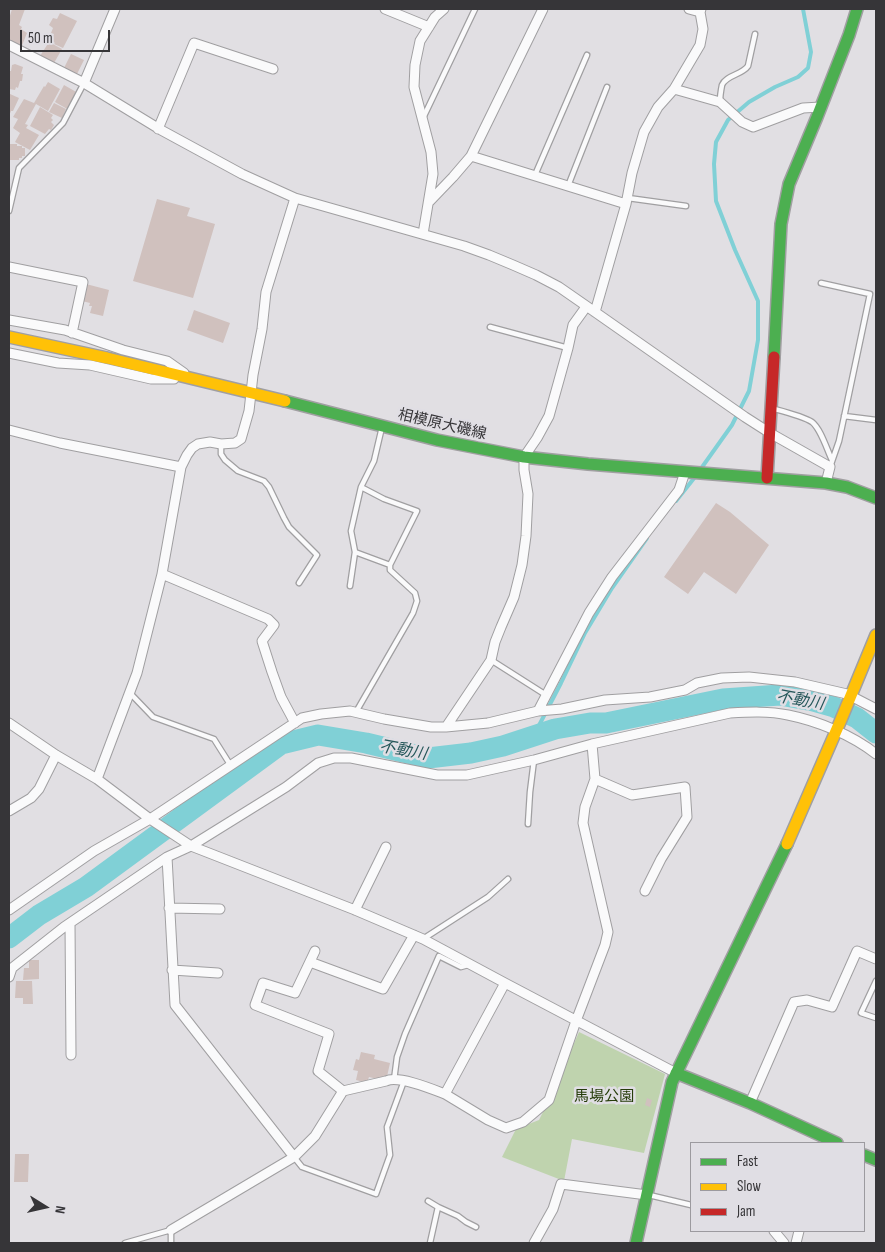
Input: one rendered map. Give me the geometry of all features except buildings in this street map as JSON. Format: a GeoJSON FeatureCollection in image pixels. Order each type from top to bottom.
{"type":"FeatureCollection","features":[{"type":"Feature","properties":{"kind":"street"},"geometry":{"type":"LineString","coordinates":[[84,83],[115,9]]}},
{"type":"Feature","properties":{"kind":"street"},"geometry":{"type":"LineString","coordinates":[[385,9],[429,27]]}},
{"type":"Feature","properties":{"kind":"street"},"geometry":{"type":"LineString","coordinates":[[423,234],[433,174],[431,152],[414,87],[415,65],[420,42],[435,17],[444,9]]}},
{"type":"Feature","properties":{"kind":"street"},"geometry":{"type":"LineString","coordinates":[[429,202],[471,156],[543,9]]}},
{"type":"Feature","properties":{"kind":"street"},"geometry":{"type":"LineString","coordinates":[[596,312],[644,132],[658,107],[674,89],[700,45],[703,29],[701,10],[689,9]]}},
{"type":"Feature","properties":{"kind":"street"},"geometry":{"type":"LineString","coordinates":[[767,478],[781,224],[789,184],[849,35],[857,9]]}},
{"type":"Feature","properties":{"kind":"street"},"geometry":{"type":"LineString","coordinates":[[158,128],[194,43],[273,69]]}},
{"type":"Feature","properties":{"kind":"street"},"geometry":{"type":"LineString","coordinates":[[9,45],[84,83],[158,128],[242,174],[295,198],[423,234],[489,255],[559,287],[745,417],[770,433],[831,464],[826,483]]}},
{"type":"Feature","properties":{"kind":"street"},"geometry":{"type":"LineString","coordinates":[[674,89],[720,102],[742,122],[753,127],[802,108],[821,107]]}},
{"type":"Feature","properties":{"kind":"street"},"geometry":{"type":"LineString","coordinates":[[471,156],[568,186],[627,201]]}},
{"type":"Feature","properties":{"kind":"street"},"geometry":{"type":"LineString","coordinates":[[96,779],[130,692],[146,637],[162,574],[181,467],[192,448],[198,444],[210,442],[221,444],[236,443],[241,439],[249,411],[266,292],[295,198]]}},
{"type":"Feature","properties":{"kind":"street"},"geometry":{"type":"LineString","coordinates":[[9,267],[83,282],[72,333]]}},
{"type":"Feature","properties":{"kind":"street"},"geometry":{"type":"LineString","coordinates":[[446,727],[491,660],[495,642],[514,597],[522,565],[526,536],[528,494],[524,457],[549,416],[573,325],[586,307]]}},
{"type":"Feature","properties":{"kind":"street"},"geometry":{"type":"LineString","coordinates":[[9,320],[46,326],[122,350],[167,361],[192,378]]}},
{"type":"Feature","properties":{"kind":"street","name":"相模原大磯線"},"geometry":{"type":"LineString","coordinates":[[9,337],[252,392],[479,449],[524,457],[588,464],[826,483],[848,487],[876,498]]}},
{"type":"Feature","properties":{"kind":"street"},"geometry":{"type":"LineString","coordinates":[[9,353],[58,363],[90,365],[151,379],[192,378]]}},
{"type":"Feature","properties":{"kind":"street"},"geometry":{"type":"LineString","coordinates":[[9,430],[60,443],[181,467]]}},
{"type":"Feature","properties":{"kind":"street"},"geometry":{"type":"LineString","coordinates":[[538,711],[589,614],[612,577],[679,490],[685,472]]}},
{"type":"Feature","properties":{"kind":"street"},"geometry":{"type":"LineString","coordinates":[[162,574],[272,618],[274,625],[262,641],[281,697],[294,723]]}},
{"type":"Feature","properties":{"kind":"street"},"geometry":{"type":"LineString","coordinates":[[636,1243],[672,1082],[783,853],[876,634]]}},
{"type":"Feature","properties":{"kind":"street"},"geometry":{"type":"LineString","coordinates":[[9,910],[94,851],[150,819],[302,718],[350,711],[431,727],[446,727],[488,723],[538,711],[562,709],[605,700],[650,697],[684,690],[697,683],[722,678],[749,677],[795,682],[850,698],[876,709]]}},
{"type":"Feature","properties":{"kind":"street"},"geometry":{"type":"LineString","coordinates":[[10,971],[70,923],[167,857],[191,846],[286,787],[318,763],[334,758],[351,758],[437,775],[467,775],[534,760],[592,744],[730,714],[748,712],[787,714],[838,727],[876,754]]}},
{"type":"Feature","properties":{"kind":"street"},"geometry":{"type":"LineString","coordinates":[[9,723],[96,779],[150,819],[191,846],[355,910],[423,939],[676,1073],[750,1103],[835,1142]]}},
{"type":"Feature","properties":{"kind":"street"},"geometry":{"type":"LineString","coordinates":[[171,1230],[294,1157],[315,1136],[343,1091],[390,1079],[412,1082],[445,1094],[488,1120],[506,1128],[523,1122],[549,1100],[608,932],[583,823],[585,807],[595,780],[592,744]]}},
{"type":"Feature","properties":{"kind":"street"},"geometry":{"type":"LineString","coordinates":[[9,811],[31,798],[39,788],[56,755]]}},
{"type":"Feature","properties":{"kind":"street"},"geometry":{"type":"LineString","coordinates":[[595,780],[632,795],[685,787],[687,817],[661,859],[645,891]]}},
{"type":"Feature","properties":{"kind":"street"},"geometry":{"type":"LineString","coordinates":[[355,910],[386,846]]}},
{"type":"Feature","properties":{"kind":"street"},"geometry":{"type":"LineString","coordinates":[[167,857],[175,1005],[294,1157]]}},
{"type":"Feature","properties":{"kind":"street"},"geometry":{"type":"LineString","coordinates":[[170,908],[220,909]]}},
{"type":"Feature","properties":{"kind":"street"},"geometry":{"type":"LineString","coordinates":[[70,923],[71,1055]]}},
{"type":"Feature","properties":{"kind":"street"},"geometry":{"type":"LineString","coordinates":[[310,962],[382,989],[414,935]]}},
{"type":"Feature","properties":{"kind":"street"},"geometry":{"type":"LineString","coordinates":[[314,951],[295,993],[263,983],[255,1005],[330,1034],[318,1071],[343,1091]]}},
{"type":"Feature","properties":{"kind":"street"},"geometry":{"type":"LineString","coordinates":[[750,1103],[794,1002],[808,1000],[832,1008],[857,951],[876,959]]}},
{"type":"Feature","properties":{"kind":"street"},"geometry":{"type":"LineString","coordinates":[[172,970],[218,973]]}},
{"type":"Feature","properties":{"kind":"street"},"geometry":{"type":"LineString","coordinates":[[445,1094],[505,984]]}},
{"type":"Feature","properties":{"kind":"street"},"geometry":{"type":"LineString","coordinates":[[534,1243],[553,1209],[561,1184],[647,1195]]}},
{"type":"Feature","properties":{"kind":"street"},"geometry":{"type":"LineString","coordinates":[[775,1232],[784,1243]]}},
{"type":"Feature","properties":{"kind":"lane"},"geometry":{"type":"LineString","coordinates":[[422,119],[475,9]]}},
{"type":"Feature","properties":{"kind":"lane"},"geometry":{"type":"LineString","coordinates":[[720,102],[722,84],[745,70],[748,66],[755,34]]}},
{"type":"Feature","properties":{"kind":"lane"},"geometry":{"type":"LineString","coordinates":[[535,176],[587,55]]}},
{"type":"Feature","properties":{"kind":"lane"},"geometry":{"type":"LineString","coordinates":[[9,211],[19,168],[63,123],[84,83]]}},
{"type":"Feature","properties":{"kind":"lane"},"geometry":{"type":"LineString","coordinates":[[568,186],[607,87]]}},
{"type":"Feature","properties":{"kind":"lane"},"geometry":{"type":"LineString","coordinates":[[627,201],[686,206]]}},
{"type":"Feature","properties":{"kind":"lane"},"geometry":{"type":"LineString","coordinates":[[821,283],[870,294],[839,441],[831,464]]}},
{"type":"Feature","properties":{"kind":"lane"},"geometry":{"type":"LineString","coordinates":[[490,327],[568,348]]}},
{"type":"Feature","properties":{"kind":"lane"},"geometry":{"type":"LineString","coordinates":[[770,407],[813,423],[821,436],[831,464]]}},
{"type":"Feature","properties":{"kind":"lane"},"geometry":{"type":"LineString","coordinates":[[844,416],[876,420]]}},
{"type":"Feature","properties":{"kind":"lane"},"geometry":{"type":"LineString","coordinates":[[350,586],[355,552],[351,531],[361,487],[374,462],[382,426]]}},
{"type":"Feature","properties":{"kind":"lane"},"geometry":{"type":"LineString","coordinates":[[221,444],[221,454],[230,465],[238,471],[264,481],[270,487],[290,527],[317,555],[299,583]]}},
{"type":"Feature","properties":{"kind":"lane"},"geometry":{"type":"LineString","coordinates":[[356,712],[413,613],[417,601],[415,593],[390,570],[390,566],[417,511],[384,499],[361,487]]}},
{"type":"Feature","properties":{"kind":"lane"},"geometry":{"type":"LineString","coordinates":[[355,552],[390,566]]}},
{"type":"Feature","properties":{"kind":"lane"},"geometry":{"type":"LineString","coordinates":[[491,660],[546,695]]}},
{"type":"Feature","properties":{"kind":"lane"},"geometry":{"type":"LineString","coordinates":[[130,692],[153,717],[214,739],[231,766]]}},
{"type":"Feature","properties":{"kind":"lane"},"geometry":{"type":"LineString","coordinates":[[528,824],[534,760]]}},
{"type":"Feature","properties":{"kind":"lane"},"geometry":{"type":"LineString","coordinates":[[423,939],[488,897],[508,879]]}},
{"type":"Feature","properties":{"kind":"lane"},"geometry":{"type":"LineString","coordinates":[[394,1080],[397,1057],[405,1034],[439,956],[461,967],[470,964]]}},
{"type":"Feature","properties":{"kind":"lane"},"geometry":{"type":"LineString","coordinates":[[876,981],[861,1013],[876,1018]]}},
{"type":"Feature","properties":{"kind":"lane"},"geometry":{"type":"LineString","coordinates":[[294,1157],[302,1167],[376,1194],[390,1154],[387,1128],[404,1081]]}},
{"type":"Feature","properties":{"kind":"lane"},"geometry":{"type":"LineString","coordinates":[[647,1195],[690,1205]]}},
{"type":"Feature","properties":{"kind":"lane"},"geometry":{"type":"LineString","coordinates":[[428,1201],[476,1227]]}},
{"type":"Feature","properties":{"kind":"lane"},"geometry":{"type":"LineString","coordinates":[[430,1243],[438,1207]]}},
{"type":"Feature","properties":{"kind":"lane"},"geometry":{"type":"LineString","coordinates":[[125,1243],[171,1230],[171,1243]]}},
{"type":"Feature","properties":{"kind":"green space","name":"馬場公園"},"geometry":{"type":"Polygon","coordinates":[[[579,1032],[665,1074],[644,1153],[572,1139],[564,1181],[502,1157],[516,1129],[539,1120],[579,1032]]]}},
{"type":"Feature","properties":{"kind":"waterway"},"geometry":{"type":"LineString","coordinates":[[700,470],[732,425],[749,391],[758,340],[758,301],[716,201],[714,164],[716,142],[728,120],[749,102],[775,87],[798,77],[808,68],[811,52],[803,9]]}},
{"type":"Feature","properties":{"kind":"waterway"},"geometry":{"type":"LineString","coordinates":[[676,501],[695,477]]}},
{"type":"Feature","properties":{"kind":"waterway"},"geometry":{"type":"LineString","coordinates":[[533,737],[585,633],[612,588],[647,538]]}},
{"type":"Feature","properties":{"kind":"waterway","name":"不動川"},"geometry":{"type":"LineString","coordinates":[[9,938],[39,915],[86,887],[281,744],[318,735],[366,743],[428,758],[471,753],[503,746],[555,729],[590,723],[606,723],[723,699],[780,695],[834,707],[857,718],[876,733]]}},
{"type":"Feature","properties":{"kind":"traffic: fast"},"geometry":{"type":"LineString","coordinates":[[774,357],[781,224],[789,184],[849,35],[857,9]]}},
{"type":"Feature","properties":{"kind":"traffic: fast"},"geometry":{"type":"LineString","coordinates":[[285,401],[437,440],[524,457],[826,483],[847,487],[876,498]]}},
{"type":"Feature","properties":{"kind":"traffic: fast"},"geometry":{"type":"LineString","coordinates":[[636,1243],[672,1082],[787,844]]}},
{"type":"Feature","properties":{"kind":"traffic: fast"},"geometry":{"type":"LineString","coordinates":[[676,1073],[750,1103],[835,1142]]}},
{"type":"Feature","properties":{"kind":"traffic: fast"},"geometry":{"type":"LineString","coordinates":[[865,1155],[876,1160]]}},
{"type":"Feature","properties":{"kind":"traffic: slow"},"geometry":{"type":"LineString","coordinates":[[9,337],[107,358],[285,401]]}},
{"type":"Feature","properties":{"kind":"traffic: slow"},"geometry":{"type":"LineString","coordinates":[[787,844],[876,635]]}},
{"type":"Feature","properties":{"kind":"traffic: jam"},"geometry":{"type":"LineString","coordinates":[[767,478],[774,357]]}}]}
